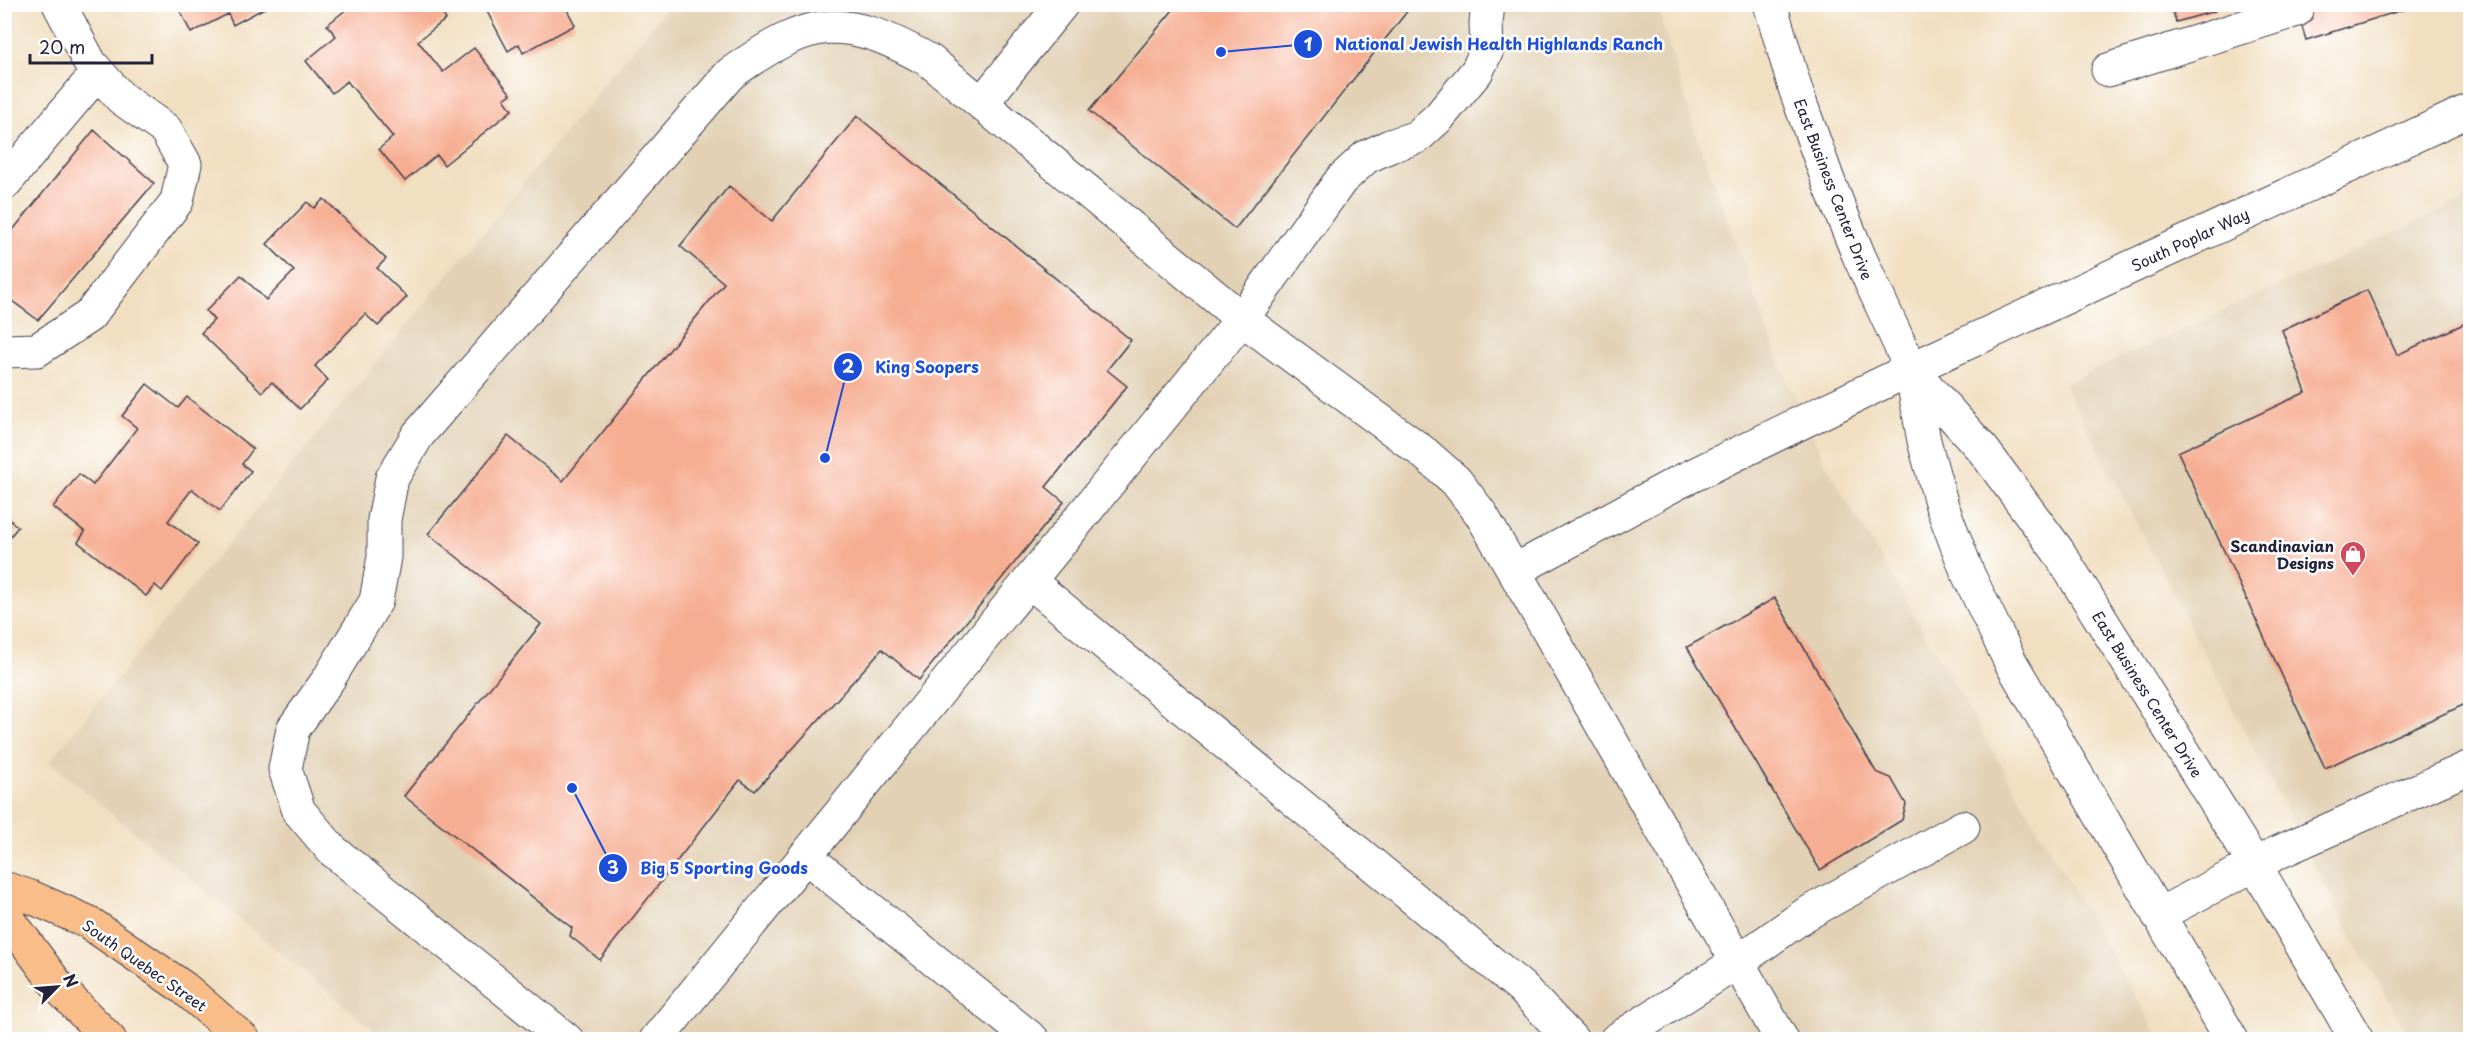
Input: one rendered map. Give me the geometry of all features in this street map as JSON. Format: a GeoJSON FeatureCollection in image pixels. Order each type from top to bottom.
{"type":"FeatureCollection","features":[{"type":"Feature","properties":{"kind":"main road","name":"South Quebec Street"},"geometry":{"type":"LineString","coordinates":[[4,888],[88,922],[184,988],[244,1040]]}},
{"type":"Feature","properties":{"kind":"main road"},"geometry":{"type":"LineString","coordinates":[[4,913],[61,990],[110,1040]]}},
{"type":"Feature","properties":{"kind":"street"},"geometry":{"type":"LineString","coordinates":[[4,351],[37,350],[89,316],[177,201],[185,164],[166,130],[121,98],[90,63],[59,4]]}},
{"type":"Feature","properties":{"kind":"street"},"geometry":{"type":"LineString","coordinates":[[982,103],[1062,4]]}},
{"type":"Feature","properties":{"kind":"street"},"geometry":{"type":"LineString","coordinates":[[656,1040],[1242,319],[1341,180],[1366,157],[1417,137],[1440,117],[1477,70],[1487,50],[1488,4]]}},
{"type":"Feature","properties":{"kind":"street","name":"East Business Center Drive"},"geometry":{"type":"LineString","coordinates":[[1770,4],[1796,91],[1829,183],[1858,256],[1911,369],[1927,451],[1942,506],[1968,574],[2010,661],[2232,1040]]}},
{"type":"Feature","properties":{"kind":"street"},"geometry":{"type":"LineString","coordinates":[[2108,70],[2297,10]]}},
{"type":"Feature","properties":{"kind":"street"},"geometry":{"type":"LineString","coordinates":[[567,1040],[332,850],[299,811],[285,769],[292,729],[328,680],[376,601],[384,557],[384,520],[392,478],[418,435],[730,74],[768,47],[804,31],[846,26],[891,39],[930,61],[1242,319],[1423,452],[1456,481],[1481,514],[1739,961],[1782,1040]]}},
{"type":"Feature","properties":{"kind":"street"},"geometry":{"type":"LineString","coordinates":[[4,184],[98,72]]}},
{"type":"Feature","properties":{"kind":"street","name":"South Poplar Way"},"geometry":{"type":"LineString","coordinates":[[1514,571],[1677,483],[1911,369],[2470,110]]}},
{"type":"Feature","properties":{"kind":"street","name":"East Business Center Drive"},"geometry":{"type":"LineString","coordinates":[[1911,369],[1984,451],[2058,551],[2255,866],[2357,1040]]}},
{"type":"Feature","properties":{"kind":"street"},"geometry":{"type":"LineString","coordinates":[[1029,581],[1521,987],[1572,1040]]}},
{"type":"Feature","properties":{"kind":"street"},"geometry":{"type":"LineString","coordinates":[[2158,915],[2279,852],[2468,774]]}},
{"type":"Feature","properties":{"kind":"street"},"geometry":{"type":"LineString","coordinates":[[1616,1040],[1739,961],[1806,914],[1963,827]]}},
{"type":"Feature","properties":{"kind":"street"},"geometry":{"type":"LineString","coordinates":[[805,856],[1033,1040]]}},
{"type":"Feature","properties":{"kind":"shaded area"},"geometry":{"type":"Polygon","coordinates":[[[669,5],[1657,5],[1694,129],[1780,364],[1827,466],[2160,1039],[385,1039],[49,762],[669,5]]]}},
{"type":"Feature","properties":{"kind":"shaded area"},"geometry":{"type":"Polygon","coordinates":[[[2470,198],[2470,1039],[2410,1039],[2350,933],[2064,384],[2470,198]]]}},
{"type":"Feature","properties":{"kind":"building"},"geometry":{"type":"Polygon","coordinates":[[[177,4],[272,4],[233,25],[228,14],[191,33],[177,4]]]}},
{"type":"Feature","properties":{"kind":"building"},"geometry":{"type":"Polygon","coordinates":[[[353,4],[435,4],[446,19],[418,41],[443,72],[474,48],[511,94],[504,99],[512,110],[444,165],[437,155],[405,181],[379,149],[393,137],[347,81],[332,93],[306,61],[336,36],[327,25],[353,4]]]}},
{"type":"Feature","properties":{"kind":"building"},"geometry":{"type":"Polygon","coordinates":[[[483,4],[564,4],[575,25],[523,53],[519,44],[508,51],[483,4]]]}},
{"type":"Feature","properties":{"kind":"building"},"geometry":{"type":"Polygon","coordinates":[[[1178,4],[1413,4],[1235,229],[1089,111],[1178,4]]]}},
{"type":"Feature","properties":{"kind":"building"},"geometry":{"type":"Polygon","coordinates":[[[2171,4],[2213,4],[2215,11],[2176,22],[2171,4]]]}},
{"type":"Feature","properties":{"kind":"building"},"geometry":{"type":"Polygon","coordinates":[[[2295,4],[2408,4],[2409,8],[2306,40],[2295,4]]]}},
{"type":"Feature","properties":{"kind":"building"},"geometry":{"type":"Polygon","coordinates":[[[857,116],[1131,340],[1107,370],[1127,386],[1046,487],[1064,502],[919,680],[882,649],[755,791],[740,780],[600,960],[570,936],[572,928],[404,796],[541,624],[428,534],[508,436],[563,481],[724,283],[680,246],[729,186],[772,221],[857,116]]]}},
{"type":"Feature","properties":{"kind":"building"},"geometry":{"type":"Polygon","coordinates":[[[94,130],[154,183],[38,320],[4,295],[4,241],[94,130]]]}},
{"type":"Feature","properties":{"kind":"building"},"geometry":{"type":"Polygon","coordinates":[[[324,199],[386,259],[377,268],[407,297],[378,326],[365,314],[315,366],[328,380],[300,409],[272,382],[262,392],[201,333],[214,320],[206,311],[241,275],[266,300],[294,271],[267,244],[307,202],[314,208],[324,199]]]}},
{"type":"Feature","properties":{"kind":"building","name":"Scandinavian Designs"},"geometry":{"type":"Polygon","coordinates":[[[2367,290],[2397,355],[2470,321],[2470,702],[2325,768],[2178,452],[2306,392],[2282,330],[2367,290]]]}},
{"type":"Feature","properties":{"kind":"building"},"geometry":{"type":"Polygon","coordinates":[[[147,384],[178,408],[187,397],[253,449],[242,464],[251,471],[220,511],[192,489],[168,521],[198,544],[162,591],[155,585],[146,596],[78,542],[85,532],[53,507],[79,474],[93,485],[137,428],[122,416],[147,384]]]}},
{"type":"Feature","properties":{"kind":"building"},"geometry":{"type":"Polygon","coordinates":[[[4,515],[18,527],[4,544],[4,515]]]}},
{"type":"Feature","properties":{"kind":"building"},"geometry":{"type":"Polygon","coordinates":[[[1775,598],[1876,772],[1891,778],[1906,804],[1902,820],[1820,870],[1687,647],[1775,598]]]}},
{"type":"Feature","properties":{"kind":"place","name":"National Jewish Health Highlands Ranch"},"geometry":{"type":"Point","coordinates":[1221,52]}},
{"type":"Feature","properties":{"kind":"place","name":"King Soopers"},"geometry":{"type":"Point","coordinates":[825,458]}},
{"type":"Feature","properties":{"kind":"place","name":"Scandinavian Designs"},"geometry":{"type":"Point","coordinates":[2353,577]}},
{"type":"Feature","properties":{"kind":"place","name":"Big 5 Sporting Goods"},"geometry":{"type":"Point","coordinates":[572,788]}}]}
